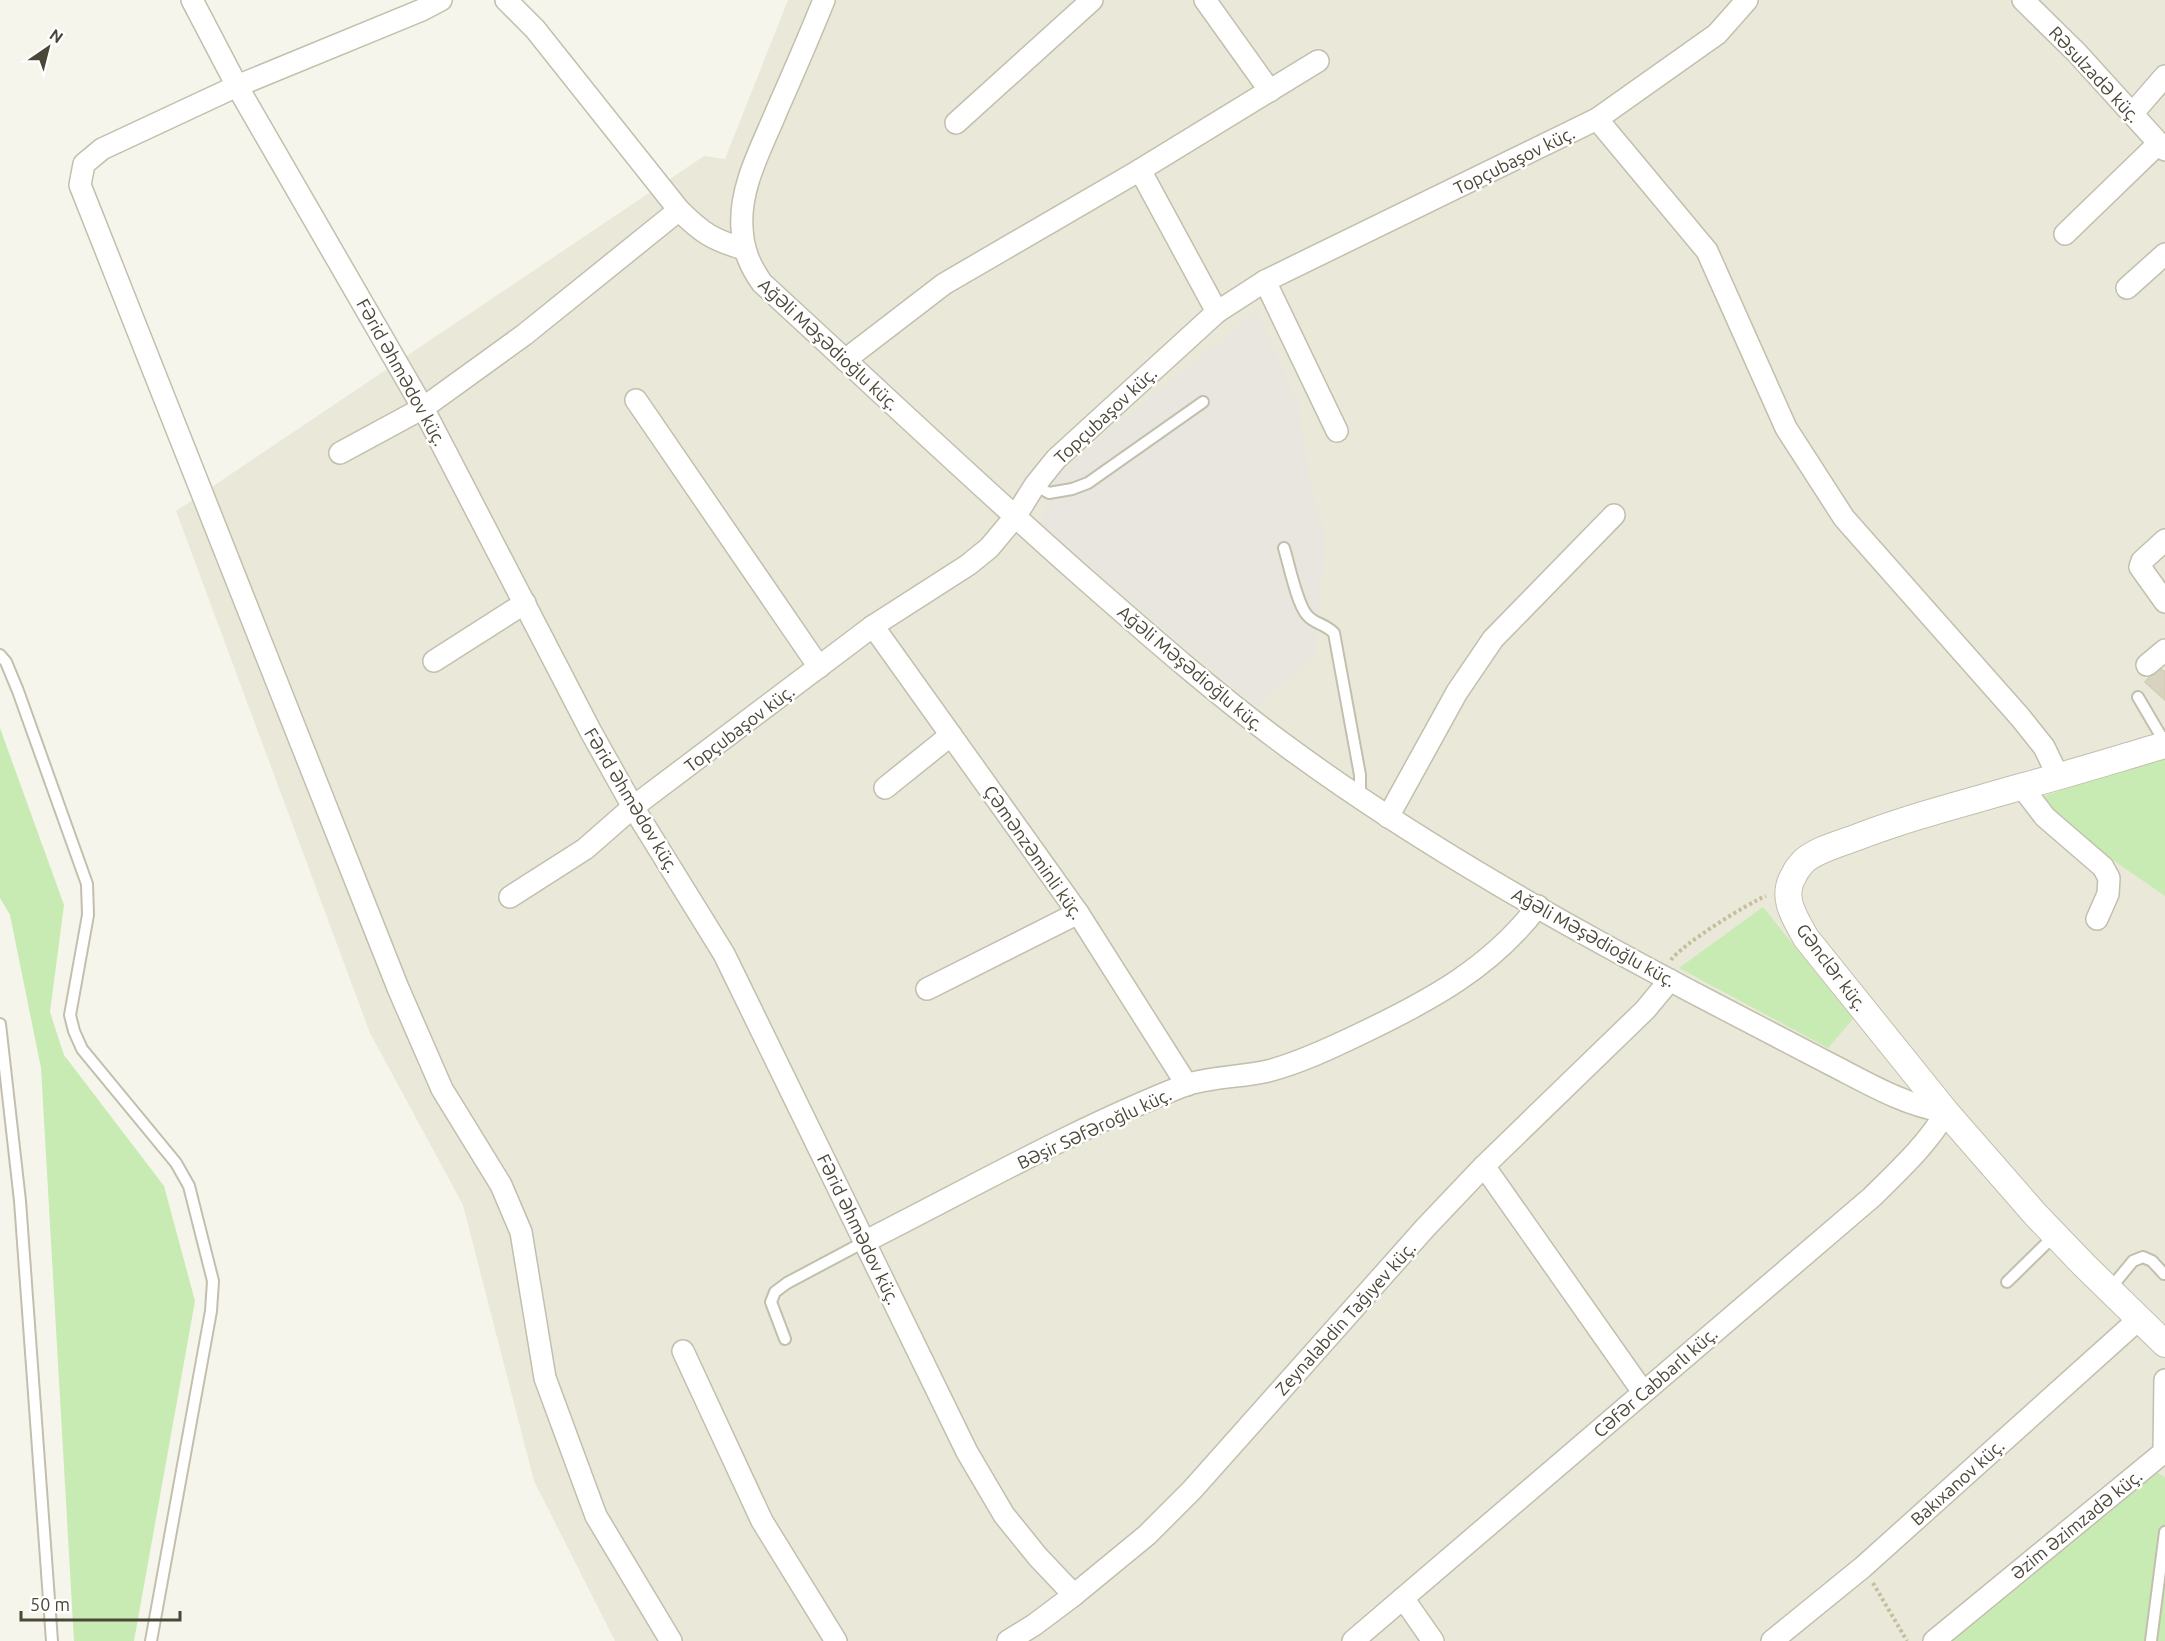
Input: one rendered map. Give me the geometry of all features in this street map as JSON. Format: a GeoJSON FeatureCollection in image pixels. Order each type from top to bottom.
{"type":"FeatureCollection","features":[{"type":"Feature","properties":{"kind":"street","name":"Fərid Əhmədov küç."},"geometry":{"type":"LineString","coordinates":[[192,0],[237,86],[423,408],[591,732],[633,807],[686,889],[724,954],[968,1452],[1004,1515],[1038,1557],[1074,1595]]}},
{"type":"Feature","properties":{"kind":"street"},"geometry":{"type":"LineString","coordinates":[[441,0],[422,10],[237,86],[102,149],[84,164],[80,185],[398,988],[442,1089],[501,1185],[521,1232],[545,1378],[596,1516],[671,1641]]}},
{"type":"Feature","properties":{"kind":"street"},"geometry":{"type":"LineString","coordinates":[[506,0],[535,29],[679,210],[699,230],[719,242],[744,249]]}},
{"type":"Feature","properties":{"kind":"street","name":"Ağəli Məşədioğlu küç."},"geometry":{"type":"LineString","coordinates":[[824,0],[753,169],[744,202],[741,226],[744,249],[750,266],[762,283],[1015,517],[1216,691],[1287,747],[1388,817],[1538,906],[1666,978],[1882,1092],[1921,1108],[1946,1112]]}},
{"type":"Feature","properties":{"kind":"street"},"geometry":{"type":"LineString","coordinates":[[956,123],[1092,0]]}},
{"type":"Feature","properties":{"kind":"street"},"geometry":{"type":"LineString","coordinates":[[1205,0],[1270,91]]}},
{"type":"Feature","properties":{"kind":"street","name":"Topçubaşov küç."},"geometry":{"type":"LineString","coordinates":[[510,897],[585,849],[633,807],[873,626],[968,565],[989,548],[1015,517],[1035,485],[1056,459],[1217,312],[1264,281],[1597,119],[1717,34],[1747,0]]}},
{"type":"Feature","properties":{"kind":"street","name":"Rəsulzadə küç."},"geometry":{"type":"LineString","coordinates":[[2023,0],[2077,53],[2162,147]]}},
{"type":"Feature","properties":{"kind":"street"},"geometry":{"type":"LineString","coordinates":[[845,360],[944,284],[1140,170],[1318,61]]}},
{"type":"Feature","properties":{"kind":"street"},"geometry":{"type":"LineString","coordinates":[[2132,114],[2165,76]]}},
{"type":"Feature","properties":{"kind":"street"},"geometry":{"type":"LineString","coordinates":[[1597,119],[1707,251],[1786,428],[1844,518],[2020,717],[2044,747],[2058,776]]}},
{"type":"Feature","properties":{"kind":"street"},"geometry":{"type":"LineString","coordinates":[[2065,234],[2162,147]]}},
{"type":"Feature","properties":{"kind":"street"},"geometry":{"type":"LineString","coordinates":[[1140,170],[1217,312]]}},
{"type":"Feature","properties":{"kind":"street"},"geometry":{"type":"LineString","coordinates":[[340,453],[423,408],[524,335],[679,210]]}},
{"type":"Feature","properties":{"kind":"street"},"geometry":{"type":"LineString","coordinates":[[2127,288],[2165,254]]}},
{"type":"Feature","properties":{"kind":"street"},"geometry":{"type":"LineString","coordinates":[[1264,281],[1336,431]]}},
{"type":"Feature","properties":{"kind":"street"},"geometry":{"type":"LineString","coordinates":[[636,400],[819,667]]}},
{"type":"Feature","properties":{"kind":"street"},"geometry":{"type":"LineString","coordinates":[[1388,817],[1457,692],[1493,639],[1614,515]]}},
{"type":"Feature","properties":{"kind":"street"},"geometry":{"type":"LineString","coordinates":[[2165,540],[2142,561],[2140,567],[2165,603]]}},
{"type":"Feature","properties":{"kind":"street"},"geometry":{"type":"LineString","coordinates":[[434,661],[525,603]]}},
{"type":"Feature","properties":{"kind":"street","name":"Çəmənzəminli küç."},"geometry":{"type":"LineString","coordinates":[[873,626],[1077,913],[1187,1085]]}},
{"type":"Feature","properties":{"kind":"street"},"geometry":{"type":"LineString","coordinates":[[2147,665],[2165,650]]}},
{"type":"Feature","properties":{"kind":"street"},"geometry":{"type":"LineString","coordinates":[[885,788],[951,735]]}},
{"type":"Feature","properties":{"kind":"street"},"geometry":{"type":"LineString","coordinates":[[1789,887],[1793,875],[1804,861],[1820,852],[1891,824],[2165,744]]}},
{"type":"Feature","properties":{"kind":"street"},"geometry":{"type":"LineString","coordinates":[[2022,787],[2045,817],[2103,867],[2109,878],[2108,894],[2097,919]]}},
{"type":"Feature","properties":{"kind":"street","name":"Gənclər küç."},"geometry":{"type":"LineString","coordinates":[[1789,887],[1788,900],[1792,914],[1806,938],[1946,1112],[2055,1235],[2165,1344]]}},
{"type":"Feature","properties":{"kind":"street","name":"Bəşir Səfəroğlu küç."},"geometry":{"type":"LineString","coordinates":[[866,1241],[1103,1120],[1187,1085],[1270,1070],[1332,1048],[1383,1024],[1468,975],[1522,928],[1538,906]]}},
{"type":"Feature","properties":{"kind":"street"},"geometry":{"type":"LineString","coordinates":[[927,989],[1077,913]]}},
{"type":"Feature","properties":{"kind":"street","name":"Zeynalabdin Tağıyev küç."},"geometry":{"type":"LineString","coordinates":[[1008,1641],[1038,1633],[1074,1595],[1147,1534],[1192,1490],[1426,1227],[1484,1166],[1645,1010],[1666,978]]}},
{"type":"Feature","properties":{"kind":"street","name":"Cəfər Cabbarlı küç."},"geometry":{"type":"LineString","coordinates":[[1353,1641],[1872,1197],[1923,1146],[1935,1132],[1946,1112]]}},
{"type":"Feature","properties":{"kind":"street"},"geometry":{"type":"LineString","coordinates":[[1484,1166],[1643,1392]]}},
{"type":"Feature","properties":{"kind":"street","name":"Bakıxanov küç."},"geometry":{"type":"LineString","coordinates":[[1772,1641],[1863,1567],[2139,1319]]}},
{"type":"Feature","properties":{"kind":"street"},"geometry":{"type":"LineString","coordinates":[[682,1351],[762,1521],[836,1641]]}},
{"type":"Feature","properties":{"kind":"street","name":"Əzim Əzimzadə küç."},"geometry":{"type":"LineString","coordinates":[[1934,1641],[2164,1454],[2165,1380]]}},
{"type":"Feature","properties":{"kind":"street"},"geometry":{"type":"LineString","coordinates":[[1403,1598],[1434,1641]]}},
{"type":"Feature","properties":{"kind":"lane"},"geometry":{"type":"LineString","coordinates":[[1035,485],[1049,493],[1072,489],[1088,483],[1203,402]]}},
{"type":"Feature","properties":{"kind":"lane"},"geometry":{"type":"LineString","coordinates":[[1284,548],[1307,615],[1317,623],[1327,625],[1334,633],[1360,775],[1357,796]]}},
{"type":"Feature","properties":{"kind":"lane"},"geometry":{"type":"LineString","coordinates":[[0,656],[6,662],[18,691],[87,884],[87,915],[70,1015],[74,1031],[82,1049],[177,1163],[189,1186],[213,1281],[211,1311],[151,1641]]}},
{"type":"Feature","properties":{"kind":"lane"},"geometry":{"type":"LineString","coordinates":[[2138,697],[2165,744]]}},
{"type":"Feature","properties":{"kind":"lane"},"geometry":{"type":"LineString","coordinates":[[0,1024],[20,1201],[52,1641]]}},
{"type":"Feature","properties":{"kind":"lane"},"geometry":{"type":"LineString","coordinates":[[2007,1282],[2055,1235]]}},
{"type":"Feature","properties":{"kind":"lane"},"geometry":{"type":"LineString","coordinates":[[785,1339],[771,1302],[775,1292],[787,1283],[866,1241]]}},
{"type":"Feature","properties":{"kind":"lane"},"geometry":{"type":"LineString","coordinates":[[2109,1290],[2133,1261],[2143,1257],[2152,1261],[2164,1274]]}},
{"type":"Feature","properties":{"kind":"lane"},"geometry":{"type":"LineString","coordinates":[[2151,1641],[2165,1532]]}},
{"type":"Feature","properties":{"kind":"path"},"geometry":{"type":"LineString","coordinates":[[1666,978],[1675,953],[1755,900],[1789,887]]}},
{"type":"Feature","properties":{"kind":"path"},"geometry":{"type":"LineString","coordinates":[[1863,1567],[1907,1641]]}},
{"type":"Feature","properties":{"kind":"shaded area"},"geometry":{"type":"Polygon","coordinates":[[[788,0],[2165,0],[2165,1641],[615,1641],[534,1481],[463,1205],[370,1033],[176,511],[704,156],[725,159],[788,0]]]}},
{"type":"Feature","properties":{"kind":"shaded area"},"geometry":{"type":"Polygon","coordinates":[[[1257,310],[1298,403],[1310,479],[1326,536],[1314,657],[1257,707],[1040,525],[1053,477],[1257,310]]]}},
{"type":"Feature","properties":{"kind":"green space"},"geometry":{"type":"Polygon","coordinates":[[[0,728],[64,905],[50,1012],[64,1055],[164,1186],[195,1301],[134,1641],[74,1641],[41,1068],[10,915],[0,898],[0,728]]]}},
{"type":"Feature","properties":{"kind":"green space"},"geometry":{"type":"Polygon","coordinates":[[[2165,754],[2165,896],[2048,815],[2039,798],[2165,754]]]}},
{"type":"Feature","properties":{"kind":"green space"},"geometry":{"type":"Polygon","coordinates":[[[1763,907],[1853,1019],[1828,1048],[1679,968],[1763,907]]]}},
{"type":"Feature","properties":{"kind":"green space"},"geometry":{"type":"Polygon","coordinates":[[[2152,1470],[2165,1477],[2165,1641],[1948,1641],[2152,1470]]]}},
{"type":"Feature","properties":{"kind":"building"},"geometry":{"type":"Polygon","coordinates":[[[2159,667],[2165,672],[2165,700],[2145,682],[2159,667]]]}}]}
